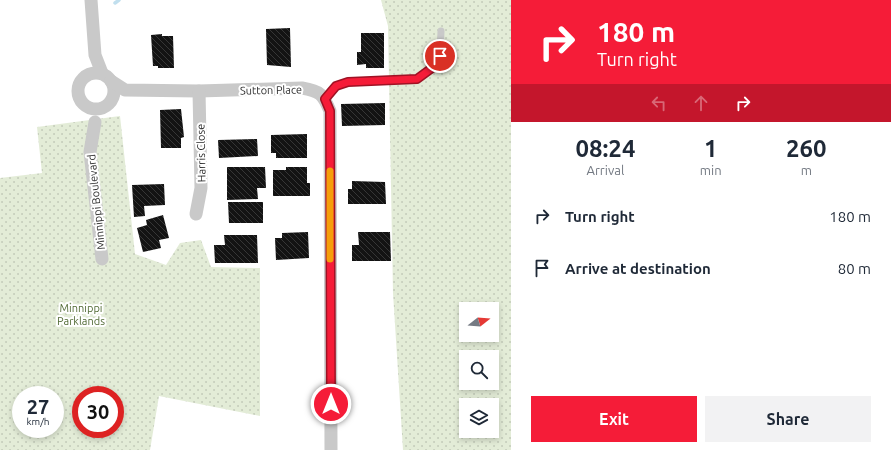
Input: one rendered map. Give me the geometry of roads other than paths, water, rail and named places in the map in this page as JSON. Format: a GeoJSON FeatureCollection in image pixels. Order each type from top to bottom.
{"type":"FeatureCollection","features":[{"type":"Feature","properties":{"kind":"street"},"geometry":{"type":"LineString","coordinates":[[91,0],[95,55],[107,77],[114,86],[113,98]]}},
{"type":"Feature","properties":{"kind":"street"},"geometry":{"type":"LineString","coordinates":[[85,76],[96,72],[107,77],[125,90],[113,98],[105,107],[99,109],[93,109],[82,103],[79,98],[78,86],[85,76],[95,55]]}},
{"type":"Feature","properties":{"kind":"street","name":"Sutton Place"},"geometry":{"type":"LineString","coordinates":[[125,90],[199,91],[302,88],[317,91],[325,99]]}},
{"type":"Feature","properties":{"kind":"street","name":"Harris Close"},"geometry":{"type":"LineString","coordinates":[[196,214],[201,188],[199,91]]}},
{"type":"Feature","properties":{"kind":"street"},"geometry":{"type":"LineString","coordinates":[[325,99],[330,111],[331,450]]}},
{"type":"Feature","properties":{"kind":"street","name":"Minnippi Boulevard"},"geometry":{"type":"LineString","coordinates":[[96,122],[90,152],[102,259]]}},
{"type":"Feature","properties":{"kind":"lane"},"geometry":{"type":"LineString","coordinates":[[325,99],[336,86],[348,82],[417,79],[432,68],[440,56],[441,31]]}},
{"type":"Feature","properties":{"kind":"waterway"},"geometry":{"type":"LineString","coordinates":[[115,3],[119,0]]}},
{"type":"Feature","properties":{"kind":"park label","name":"Minnippi Parklands"},"geometry":{"type":"Point","coordinates":[81,314]}}]}
